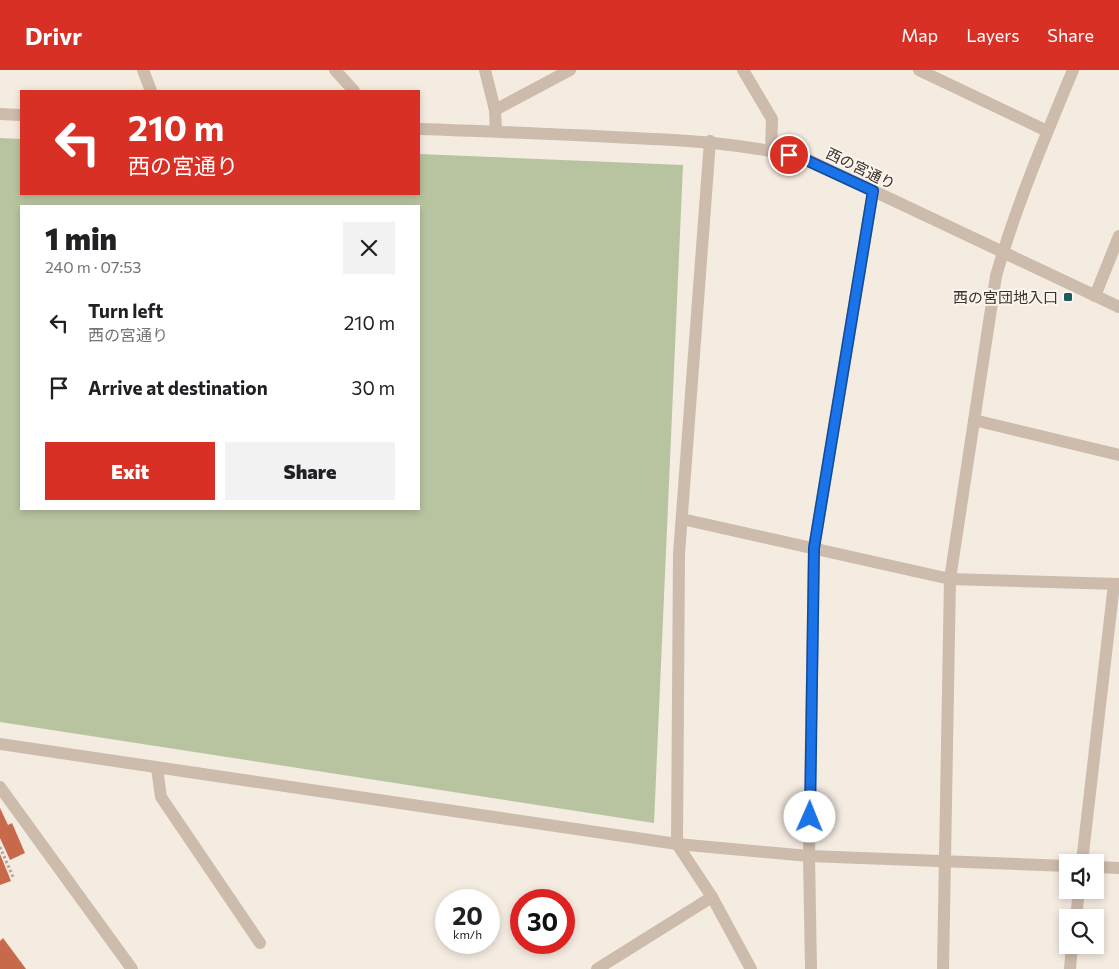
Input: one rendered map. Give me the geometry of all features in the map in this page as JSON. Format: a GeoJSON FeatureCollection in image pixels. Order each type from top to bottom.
{"type":"FeatureCollection","features":[{"type":"Feature","properties":{"kind":"street"},"geometry":{"type":"LineString","coordinates":[[143,70],[151,90]]}},
{"type":"Feature","properties":{"kind":"street"},"geometry":{"type":"LineString","coordinates":[[335,70],[353,90]]}},
{"type":"Feature","properties":{"kind":"street"},"geometry":{"type":"LineString","coordinates":[[485,70],[495,110],[496,131]]}},
{"type":"Feature","properties":{"kind":"street"},"geometry":{"type":"LineString","coordinates":[[495,110],[570,70]]}},
{"type":"Feature","properties":{"kind":"street"},"geometry":{"type":"LineString","coordinates":[[743,70],[772,119],[771,150]]}},
{"type":"Feature","properties":{"kind":"street"},"geometry":{"type":"LineString","coordinates":[[919,70],[1047,131]]}},
{"type":"Feature","properties":{"kind":"street"},"geometry":{"type":"LineString","coordinates":[[943,969],[950,579],[996,276],[1002,253],[1047,131],[1073,70]]}},
{"type":"Feature","properties":{"kind":"street"},"geometry":{"type":"LineString","coordinates":[[0,114],[20,115]]}},
{"type":"Feature","properties":{"kind":"street","name":"西の宮通り"},"geometry":{"type":"LineString","coordinates":[[420,130],[496,131],[710,141],[771,150],[806,160],[1119,307]]}},
{"type":"Feature","properties":{"kind":"street"},"geometry":{"type":"LineString","coordinates":[[710,141],[679,554],[677,844],[712,897],[751,969]]}},
{"type":"Feature","properties":{"kind":"street"},"geometry":{"type":"LineString","coordinates":[[811,969],[809,856],[814,548],[873,191]]}},
{"type":"Feature","properties":{"kind":"street"},"geometry":{"type":"LineString","coordinates":[[1095,296],[1119,236]]}},
{"type":"Feature","properties":{"kind":"street"},"geometry":{"type":"LineString","coordinates":[[974,420],[1119,455]]}},
{"type":"Feature","properties":{"kind":"street"},"geometry":{"type":"LineString","coordinates":[[682,519],[950,579],[1117,584],[1083,854]]}},
{"type":"Feature","properties":{"kind":"street"},"geometry":{"type":"LineString","coordinates":[[0,744],[677,844],[809,856],[1059,866]]}},
{"type":"Feature","properties":{"kind":"street"},"geometry":{"type":"LineString","coordinates":[[157,768],[161,797],[260,943]]}},
{"type":"Feature","properties":{"kind":"street"},"geometry":{"type":"LineString","coordinates":[[0,787],[132,969]]}},
{"type":"Feature","properties":{"kind":"street"},"geometry":{"type":"LineString","coordinates":[[1104,867],[1119,868]]}},
{"type":"Feature","properties":{"kind":"street"},"geometry":{"type":"LineString","coordinates":[[596,969],[712,897]]}},
{"type":"Feature","properties":{"kind":"street"},"geometry":{"type":"LineString","coordinates":[[1070,969],[1071,954]]}},
{"type":"Feature","properties":{"kind":"path"},"geometry":{"type":"LineString","coordinates":[[0,847],[14,879]]}},
{"type":"Feature","properties":{"kind":"green space"},"geometry":{"type":"Polygon","coordinates":[[[0,138],[20,139],[20,195],[420,195],[420,154],[683,165],[654,823],[0,722],[0,138]]]}},
{"type":"Feature","properties":{"kind":"building"},"geometry":{"type":"Polygon","coordinates":[[[0,808],[8,825],[12,823],[25,853],[10,860],[0,838],[0,808]]]}},
{"type":"Feature","properties":{"kind":"building"},"geometry":{"type":"Polygon","coordinates":[[[0,854],[11,881],[0,885],[0,854]]]}},
{"type":"Feature","properties":{"kind":"building"},"geometry":{"type":"Polygon","coordinates":[[[3,938],[26,969],[0,969],[0,941],[3,938]]]}},
{"type":"Feature","properties":{"kind":"place","name":"西の宮団地入口"},"geometry":{"type":"Point","coordinates":[1068,297]}},
{"type":"Feature","properties":{"kind":"route"},"geometry":{"type":"LineString","coordinates":[[789,155],[806,160],[873,191],[814,548],[810,817]]}}]}
